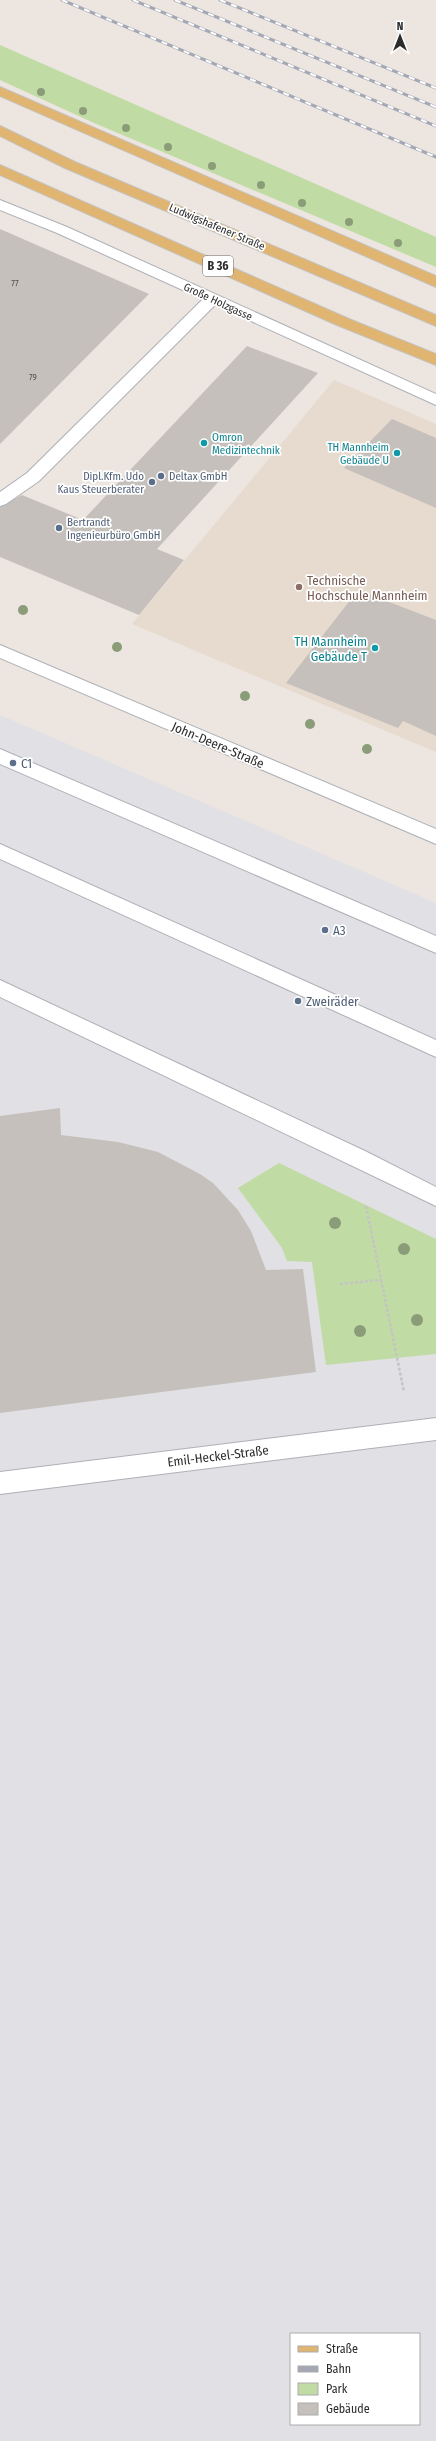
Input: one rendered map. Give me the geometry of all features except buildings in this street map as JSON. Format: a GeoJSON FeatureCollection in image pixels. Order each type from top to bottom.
{"type":"FeatureCollection","features":[{"type":"Feature","properties":{"kind":"main road"},"geometry":{"type":"LineString","coordinates":[[0,91],[436,282]]}},
{"type":"Feature","properties":{"kind":"main road","name":"Ludwigshafener Straße"},"geometry":{"type":"LineString","coordinates":[[0,130],[70,165],[436,321]]}},
{"type":"Feature","properties":{"kind":"main road","name":"B 36"},"geometry":{"type":"LineString","coordinates":[[0,169],[336,318],[436,360]]}},
{"type":"Feature","properties":{"kind":"street","name":"Große Holzgasse"},"geometry":{"type":"LineString","coordinates":[[0,205],[62,230],[436,400]]}},
{"type":"Feature","properties":{"kind":"street"},"geometry":{"type":"LineString","coordinates":[[0,500],[33,477],[212,299]]}},
{"type":"Feature","properties":{"kind":"street","name":"John-Deere-Straße"},"geometry":{"type":"LineString","coordinates":[[0,651],[436,837]]}},
{"type":"Feature","properties":{"kind":"street"},"geometry":{"type":"LineString","coordinates":[[0,756],[436,945]]}},
{"type":"Feature","properties":{"kind":"street"},"geometry":{"type":"LineString","coordinates":[[0,851],[436,1050]]}},
{"type":"Feature","properties":{"kind":"street"},"geometry":{"type":"LineString","coordinates":[[0,988],[357,1157],[436,1197]]}},
{"type":"Feature","properties":{"kind":"street","name":"Emil-Heckel-Straße"},"geometry":{"type":"LineString","coordinates":[[0,1483],[436,1429]]}},
{"type":"Feature","properties":{"kind":"path"},"geometry":{"type":"LineString","coordinates":[[357,1157],[412,1431]]}},
{"type":"Feature","properties":{"kind":"path"},"geometry":{"type":"LineString","coordinates":[[340,1284],[381,1280]]}},
{"type":"Feature","properties":{"kind":"shaded area","name":"Technische Hochschule Mannheim"},"geometry":{"type":"Polygon","coordinates":[[[334,380],[436,424],[436,752],[132,624],[334,380]]]}},
{"type":"Feature","properties":{"kind":"shaded area"},"geometry":{"type":"Polygon","coordinates":[[[0,715],[436,903],[436,2441],[0,2441],[0,715]]]}},
{"type":"Feature","properties":{"kind":"green space"},"geometry":{"type":"Polygon","coordinates":[[[0,45],[436,237],[436,267],[94,123],[0,80],[0,45]]]}},
{"type":"Feature","properties":{"kind":"green space"},"geometry":{"type":"Polygon","coordinates":[[[279,1163],[436,1239],[436,1354],[326,1365],[312,1262],[287,1261],[282,1248],[238,1188],[279,1163]]]}},
{"type":"Feature","properties":{"kind":"railway"},"geometry":{"type":"LineString","coordinates":[[62,0],[436,157]]}},
{"type":"Feature","properties":{"kind":"railway"},"geometry":{"type":"LineString","coordinates":[[133,0],[436,126]]}},
{"type":"Feature","properties":{"kind":"railway"},"geometry":{"type":"LineString","coordinates":[[175,0],[436,107]]}},
{"type":"Feature","properties":{"kind":"railway"},"geometry":{"type":"LineString","coordinates":[[220,0],[436,88]]}},
{"type":"Feature","properties":{"kind":"place","name":"Omron Medizintechnik"},"geometry":{"type":"Point","coordinates":[204,443]}},
{"type":"Feature","properties":{"kind":"place","name":"TH Mannheim Gebäude U"},"geometry":{"type":"Point","coordinates":[397,453]}},
{"type":"Feature","properties":{"kind":"place","name":"Deltax GmbH"},"geometry":{"type":"Point","coordinates":[161,476]}},
{"type":"Feature","properties":{"kind":"place","name":"Dipl.Kfm. Udo Kaus Steuerberater"},"geometry":{"type":"Point","coordinates":[152,482]}},
{"type":"Feature","properties":{"kind":"place","name":"Bertrandt Ingenieurbüro GmbH"},"geometry":{"type":"Point","coordinates":[59,528]}},
{"type":"Feature","properties":{"kind":"place","name":"Technische Hochschule Mannheim"},"geometry":{"type":"Point","coordinates":[299,587]}},
{"type":"Feature","properties":{"kind":"place","name":"TH Mannheim Gebäude T"},"geometry":{"type":"Point","coordinates":[375,648]}},
{"type":"Feature","properties":{"kind":"place","name":"C1"},"geometry":{"type":"Point","coordinates":[13,763]}},
{"type":"Feature","properties":{"kind":"place","name":"A3"},"geometry":{"type":"Point","coordinates":[325,930]}},
{"type":"Feature","properties":{"kind":"place","name":"Zweiräder"},"geometry":{"type":"Point","coordinates":[298,1001]}}]}
